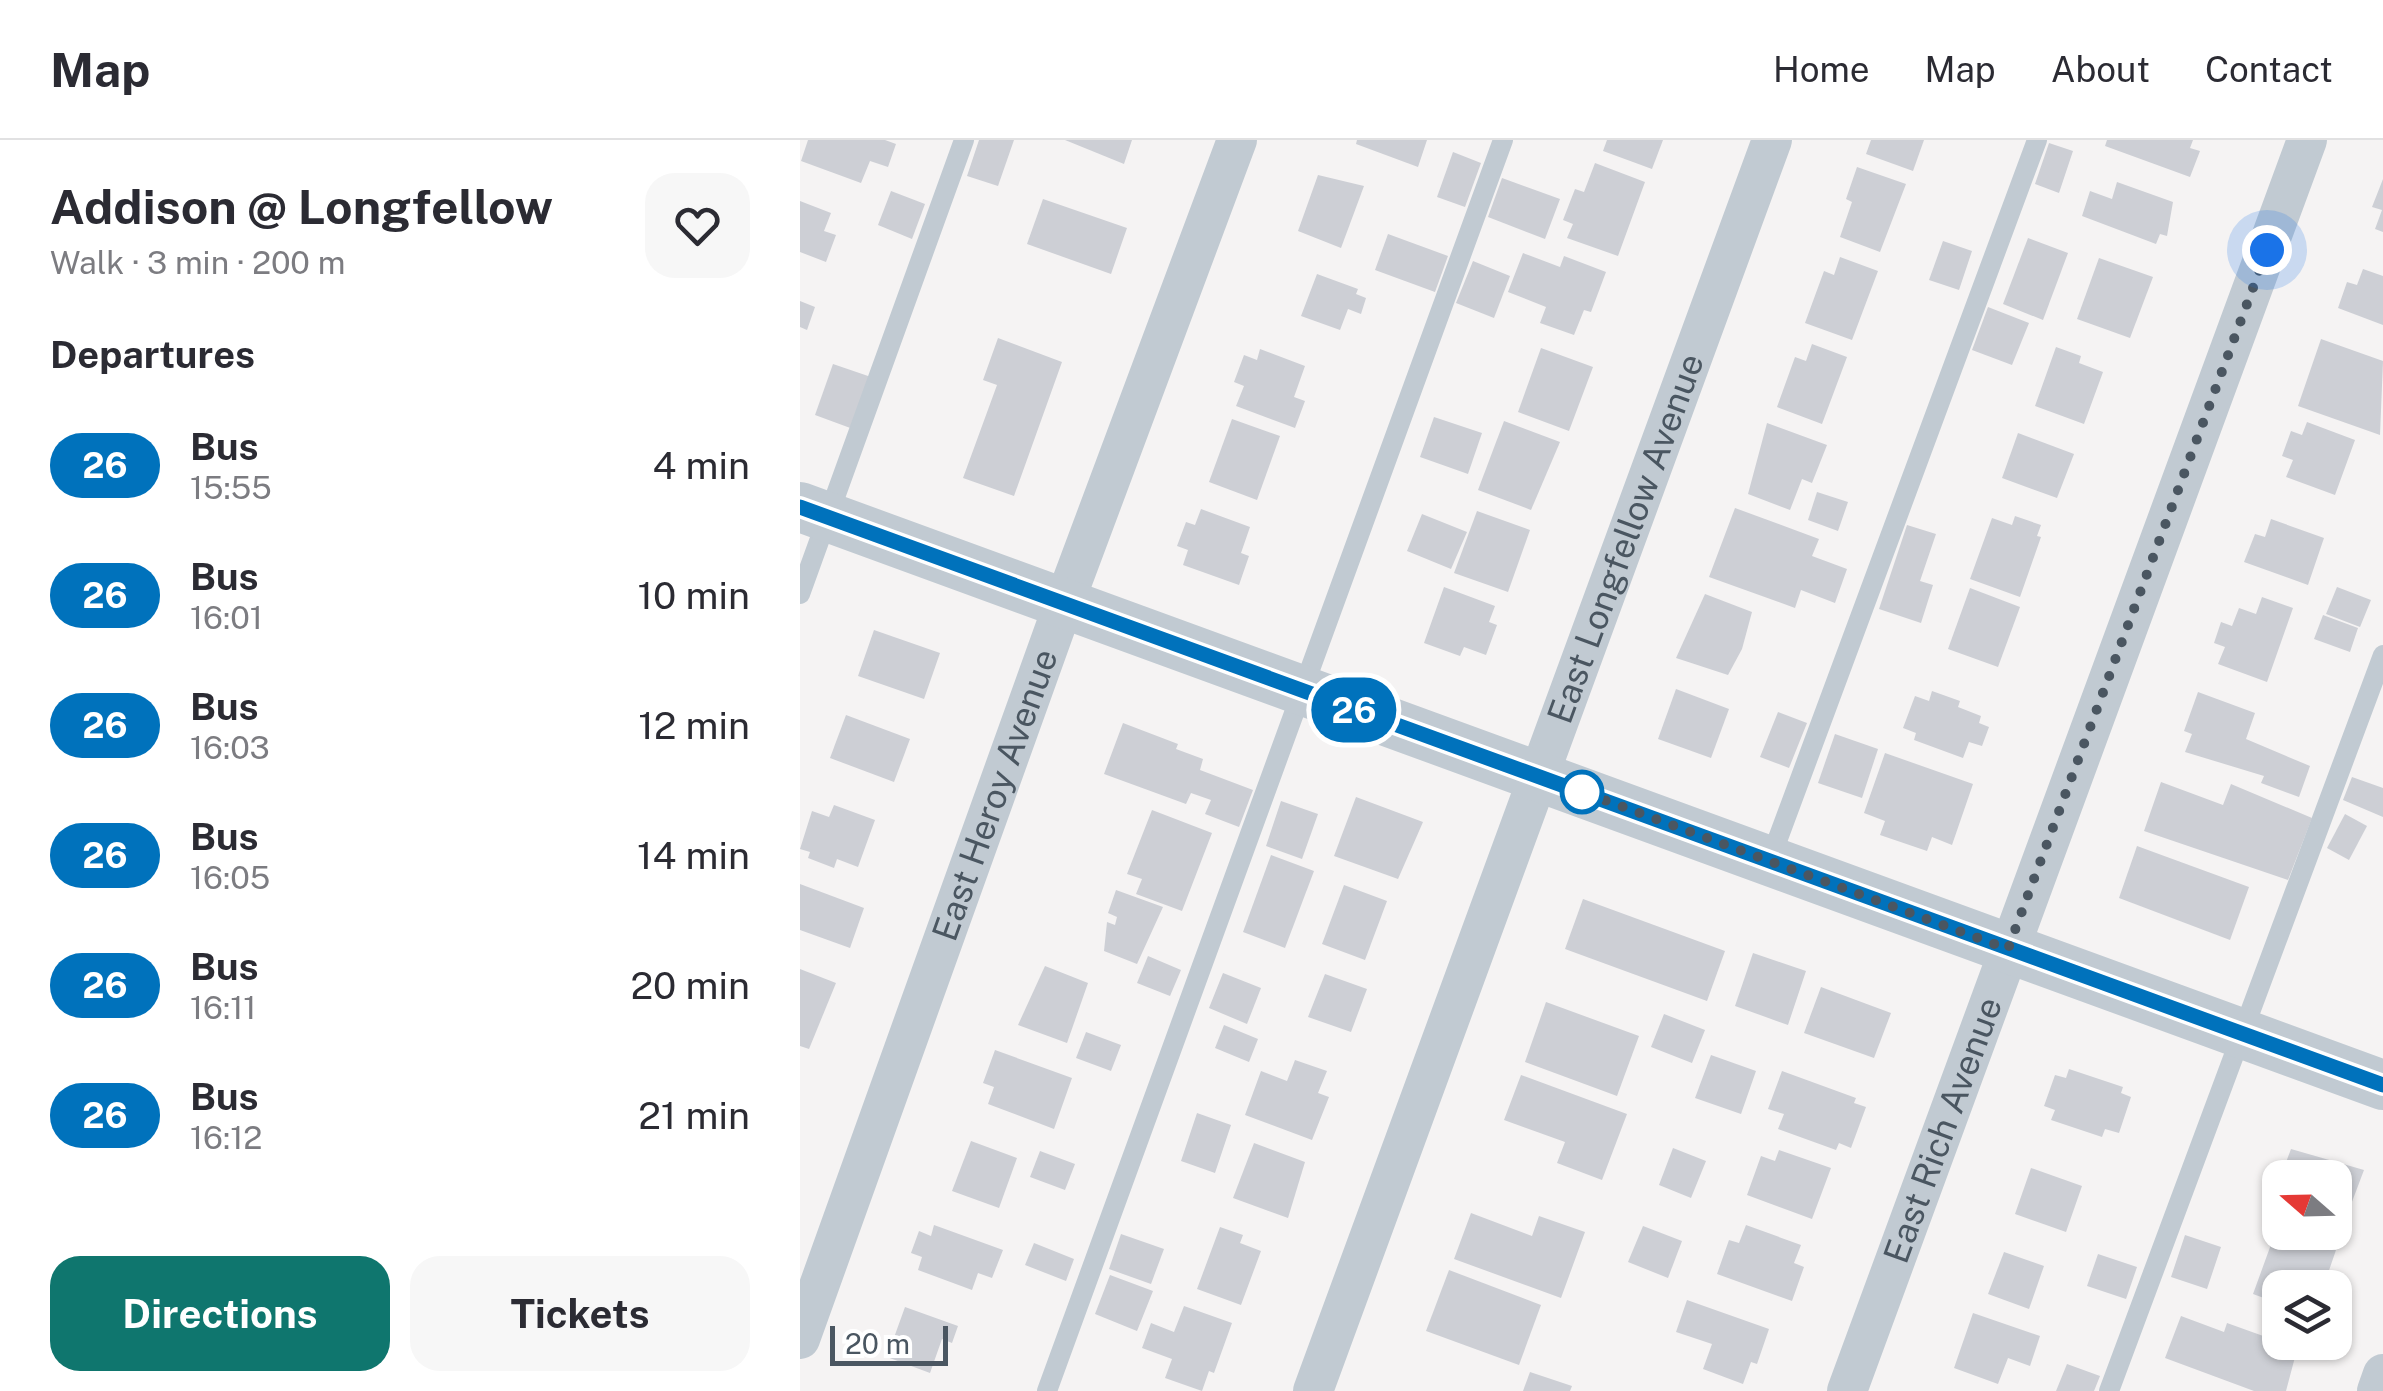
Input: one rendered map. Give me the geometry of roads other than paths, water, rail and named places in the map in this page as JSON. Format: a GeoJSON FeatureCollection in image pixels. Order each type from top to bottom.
{"type":"FeatureCollection","features":[{"type":"Feature","properties":{"kind":"street","name":"East Heroy Avenue"},"geometry":{"type":"LineString","coordinates":[[800,1339],[1062,606],[1237,140]]}},
{"type":"Feature","properties":{"kind":"street","name":"East Longfellow Avenue"},"geometry":{"type":"LineString","coordinates":[[1313,1391],[1772,140]]}},
{"type":"Feature","properties":{"kind":"street","name":"East Rich Avenue"},"geometry":{"type":"LineString","coordinates":[[1847,1391],[2307,140]]}},
{"type":"Feature","properties":{"kind":"street"},"geometry":{"type":"LineString","coordinates":[[814,512],[1062,606],[2383,1086]]}},
{"type":"Feature","properties":{"kind":"street"},"geometry":{"type":"LineString","coordinates":[[2377,1391],[2383,1374]]}},
{"type":"Feature","properties":{"kind":"lane"},"geometry":{"type":"LineString","coordinates":[[800,594],[814,512],[964,140]]}},
{"type":"Feature","properties":{"kind":"lane"},"geometry":{"type":"LineString","coordinates":[[1047,1391],[1503,140]]}},
{"type":"Feature","properties":{"kind":"lane"},"geometry":{"type":"LineString","coordinates":[[1770,861],[2037,140]]}},
{"type":"Feature","properties":{"kind":"lane"},"geometry":{"type":"LineString","coordinates":[[2109,1391],[2383,655]]}}]}
